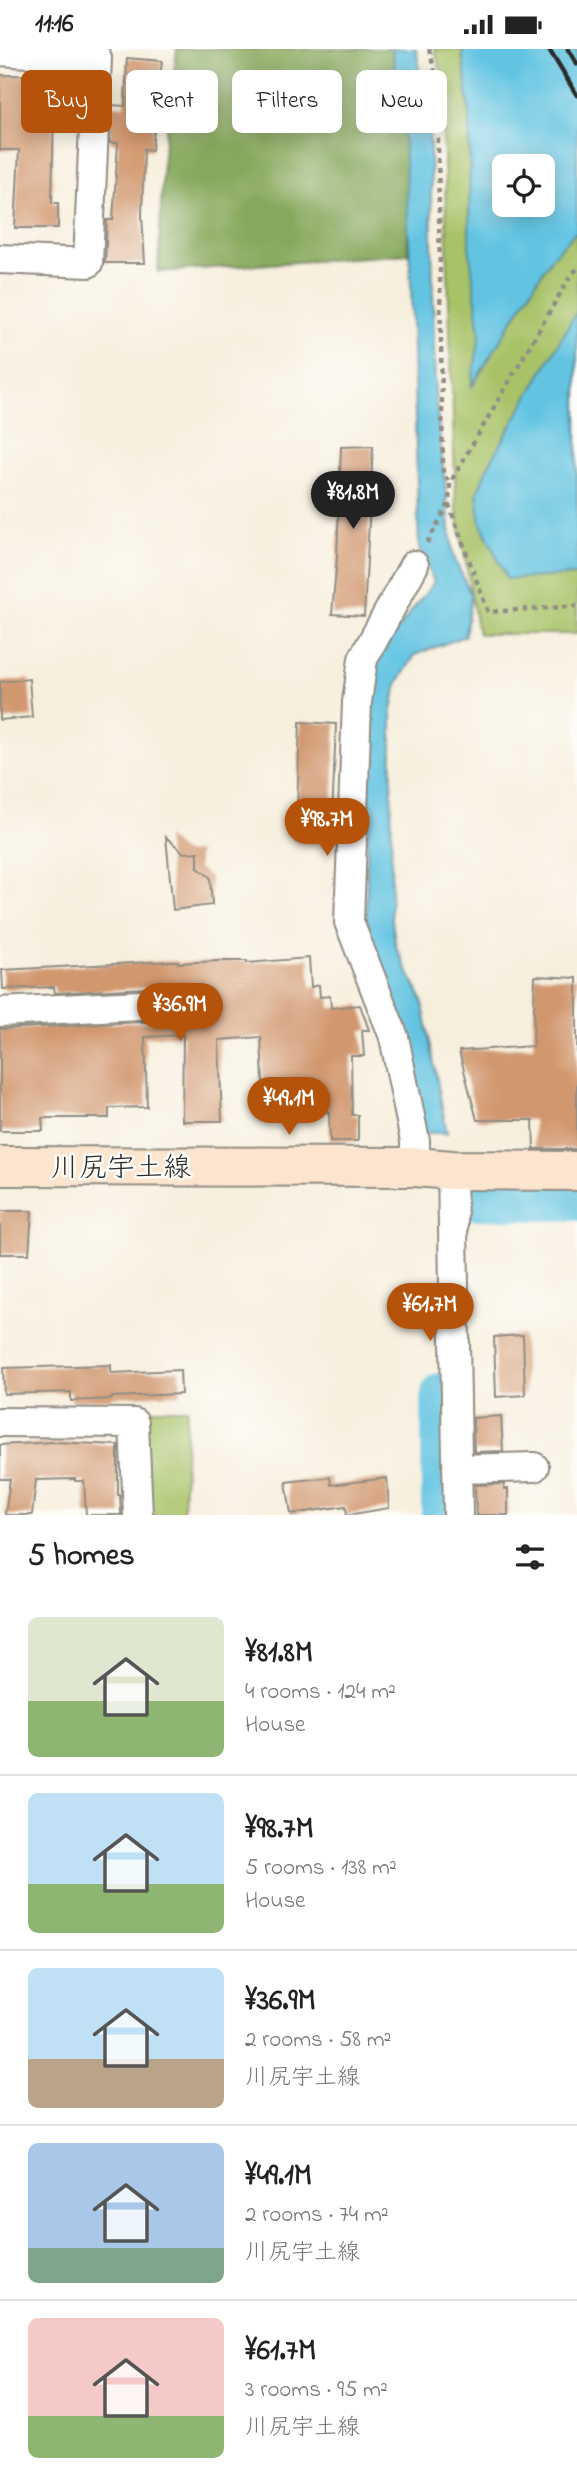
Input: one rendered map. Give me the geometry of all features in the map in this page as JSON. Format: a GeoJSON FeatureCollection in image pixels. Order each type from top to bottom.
{"type":"FeatureCollection","features":[{"type":"Feature","properties":{"kind":"main road","name":"川尻宇土線"},"geometry":{"type":"LineString","coordinates":[[0,1166],[577,1171]]}},
{"type":"Feature","properties":{"kind":"street"},"geometry":{"type":"LineString","coordinates":[[0,51],[97,58],[88,263],[0,259]]}},
{"type":"Feature","properties":{"kind":"street"},"geometry":{"type":"LineString","coordinates":[[414,565],[363,659],[357,702],[349,922],[394,1037],[415,1141],[433,1168],[457,1469],[458,1515]]}},
{"type":"Feature","properties":{"kind":"street"},"geometry":{"type":"LineString","coordinates":[[0,1012],[200,1002]]}},
{"type":"Feature","properties":{"kind":"street"},"geometry":{"type":"LineString","coordinates":[[0,1422],[134,1423],[138,1515]]}},
{"type":"Feature","properties":{"kind":"street"},"geometry":{"type":"LineString","coordinates":[[457,1469],[534,1467]]}},
{"type":"Feature","properties":{"kind":"path"},"geometry":{"type":"LineString","coordinates":[[429,49],[436,80],[443,474],[450,483]]}},
{"type":"Feature","properties":{"kind":"path"},"geometry":{"type":"LineString","coordinates":[[577,268],[450,483],[449,505],[488,612],[577,606]]}},
{"type":"Feature","properties":{"kind":"path"},"geometry":{"type":"LineString","coordinates":[[414,565],[449,505]]}},
{"type":"Feature","properties":{"kind":"green space"},"geometry":{"type":"Polygon","coordinates":[[[177,49],[392,49],[397,70],[356,70],[356,133],[407,133],[408,254],[158,272],[166,133],[218,133],[218,70],[174,70],[177,49]]]}},
{"type":"Feature","properties":{"kind":"green space"},"geometry":{"type":"Polygon","coordinates":[[[434,49],[577,49],[577,634],[478,634],[456,505],[443,133],[447,133],[447,70],[441,70],[434,49]]]}},
{"type":"Feature","properties":{"kind":"green space"},"geometry":{"type":"Polygon","coordinates":[[[141,1409],[187,1409],[183,1515],[145,1515],[141,1409]]]}},
{"type":"Feature","properties":{"kind":"water"},"geometry":{"type":"Polygon","coordinates":[[[392,49],[416,49],[419,70],[395,70],[392,49]]]}},
{"type":"Feature","properties":{"kind":"water"},"geometry":{"type":"Polygon","coordinates":[[[462,49],[577,49],[577,231],[551,258],[471,388],[480,334],[469,246],[470,119],[462,49]]]}},
{"type":"Feature","properties":{"kind":"water"},"geometry":{"type":"Polygon","coordinates":[[[404,133],[429,133],[435,393],[453,555],[471,595],[465,636],[415,655],[397,684],[392,710],[391,915],[396,947],[422,1000],[447,1133],[425,1133],[366,919],[371,674],[392,638],[434,582],[419,548],[404,133]]]}},
{"type":"Feature","properties":{"kind":"water"},"geometry":{"type":"Polygon","coordinates":[[[577,311],[577,575],[507,579],[481,524],[477,494],[487,468],[577,311]]]}},
{"type":"Feature","properties":{"kind":"building"},"geometry":{"type":"Polygon","coordinates":[[[127,58],[162,61],[161,70],[126,70],[127,58]]]}},
{"type":"Feature","properties":{"kind":"building"},"geometry":{"type":"Polygon","coordinates":[[[0,75],[21,75],[21,133],[53,133],[52,203],[58,203],[58,228],[15,228],[19,150],[0,150],[0,75]]]}},
{"type":"Feature","properties":{"kind":"building"},"geometry":{"type":"Polygon","coordinates":[[[126,82],[126,133],[154,133],[152,150],[144,149],[142,216],[145,263],[105,263],[107,220],[113,220],[118,143],[110,143],[112,105],[125,106],[126,82]]]}},
{"type":"Feature","properties":{"kind":"building"},"geometry":{"type":"Polygon","coordinates":[[[373,446],[364,616],[332,614],[341,447],[373,446]]]}},
{"type":"Feature","properties":{"kind":"building"},"geometry":{"type":"Polygon","coordinates":[[[29,679],[32,717],[0,720],[0,682],[29,679]]]}},
{"type":"Feature","properties":{"kind":"building"},"geometry":{"type":"Polygon","coordinates":[[[300,722],[336,724],[331,843],[296,842],[300,722]]]}},
{"type":"Feature","properties":{"kind":"building"},"geometry":{"type":"Polygon","coordinates":[[[166,837],[184,853],[198,852],[198,868],[210,877],[212,905],[173,910],[166,837]]]}},
{"type":"Feature","properties":{"kind":"building"},"geometry":{"type":"Polygon","coordinates":[[[309,958],[311,987],[319,985],[320,997],[330,996],[331,1008],[360,1005],[369,1030],[362,1030],[364,1056],[351,1056],[352,1115],[358,1115],[358,1141],[330,1141],[329,1112],[308,1113],[308,1080],[263,1082],[261,1037],[219,1040],[222,1121],[182,1121],[183,1035],[145,1037],[147,1107],[109,1108],[109,1118],[42,1118],[43,1131],[0,1131],[0,1029],[201,1019],[210,1016],[217,1002],[214,992],[199,985],[55,993],[54,987],[3,989],[2,970],[171,961],[247,963],[309,958]]]}},
{"type":"Feature","properties":{"kind":"building"},"geometry":{"type":"Polygon","coordinates":[[[535,976],[577,978],[577,1149],[534,1149],[533,1120],[477,1120],[459,1051],[533,1046],[535,976]]]}},
{"type":"Feature","properties":{"kind":"building"},"geometry":{"type":"Polygon","coordinates":[[[0,1211],[32,1211],[29,1254],[0,1254],[0,1211]]]}},
{"type":"Feature","properties":{"kind":"building"},"geometry":{"type":"Polygon","coordinates":[[[523,1335],[525,1395],[496,1397],[494,1337],[523,1335]]]}},
{"type":"Feature","properties":{"kind":"building"},"geometry":{"type":"Polygon","coordinates":[[[111,1365],[111,1373],[180,1370],[181,1394],[71,1401],[71,1392],[4,1394],[3,1368],[111,1365]]]}},
{"type":"Feature","properties":{"kind":"building"},"geometry":{"type":"Polygon","coordinates":[[[501,1416],[503,1451],[474,1452],[473,1418],[501,1416]]]}},
{"type":"Feature","properties":{"kind":"building"},"geometry":{"type":"Polygon","coordinates":[[[54,1442],[118,1445],[118,1495],[121,1515],[86,1515],[84,1481],[75,1479],[36,1480],[32,1515],[5,1515],[10,1479],[0,1479],[0,1445],[54,1442]]]}},
{"type":"Feature","properties":{"kind":"building"},"geometry":{"type":"Polygon","coordinates":[[[330,1477],[331,1485],[387,1478],[389,1508],[347,1515],[346,1506],[291,1514],[286,1482],[330,1477]]]}},
{"type":"Feature","properties":{"kind":"building"},"geometry":{"type":"Polygon","coordinates":[[[504,1484],[504,1489],[508,1489],[508,1515],[476,1515],[475,1485],[504,1484]]]}},
{"type":"Feature","properties":{"kind":"waterway"},"geometry":{"type":"LineString","coordinates":[[468,1198],[577,1199]]}},
{"type":"Feature","properties":{"kind":"waterway"},"geometry":{"type":"LineString","coordinates":[[443,1394],[443,1515]]}},
{"type":"Feature","properties":{"kind":"railway"},"geometry":{"type":"LineString","coordinates":[[549,49],[577,95]]}},
{"type":"Feature","properties":{"kind":"railway"},"geometry":{"type":"LineString","coordinates":[[568,49],[577,64]]}}]}
